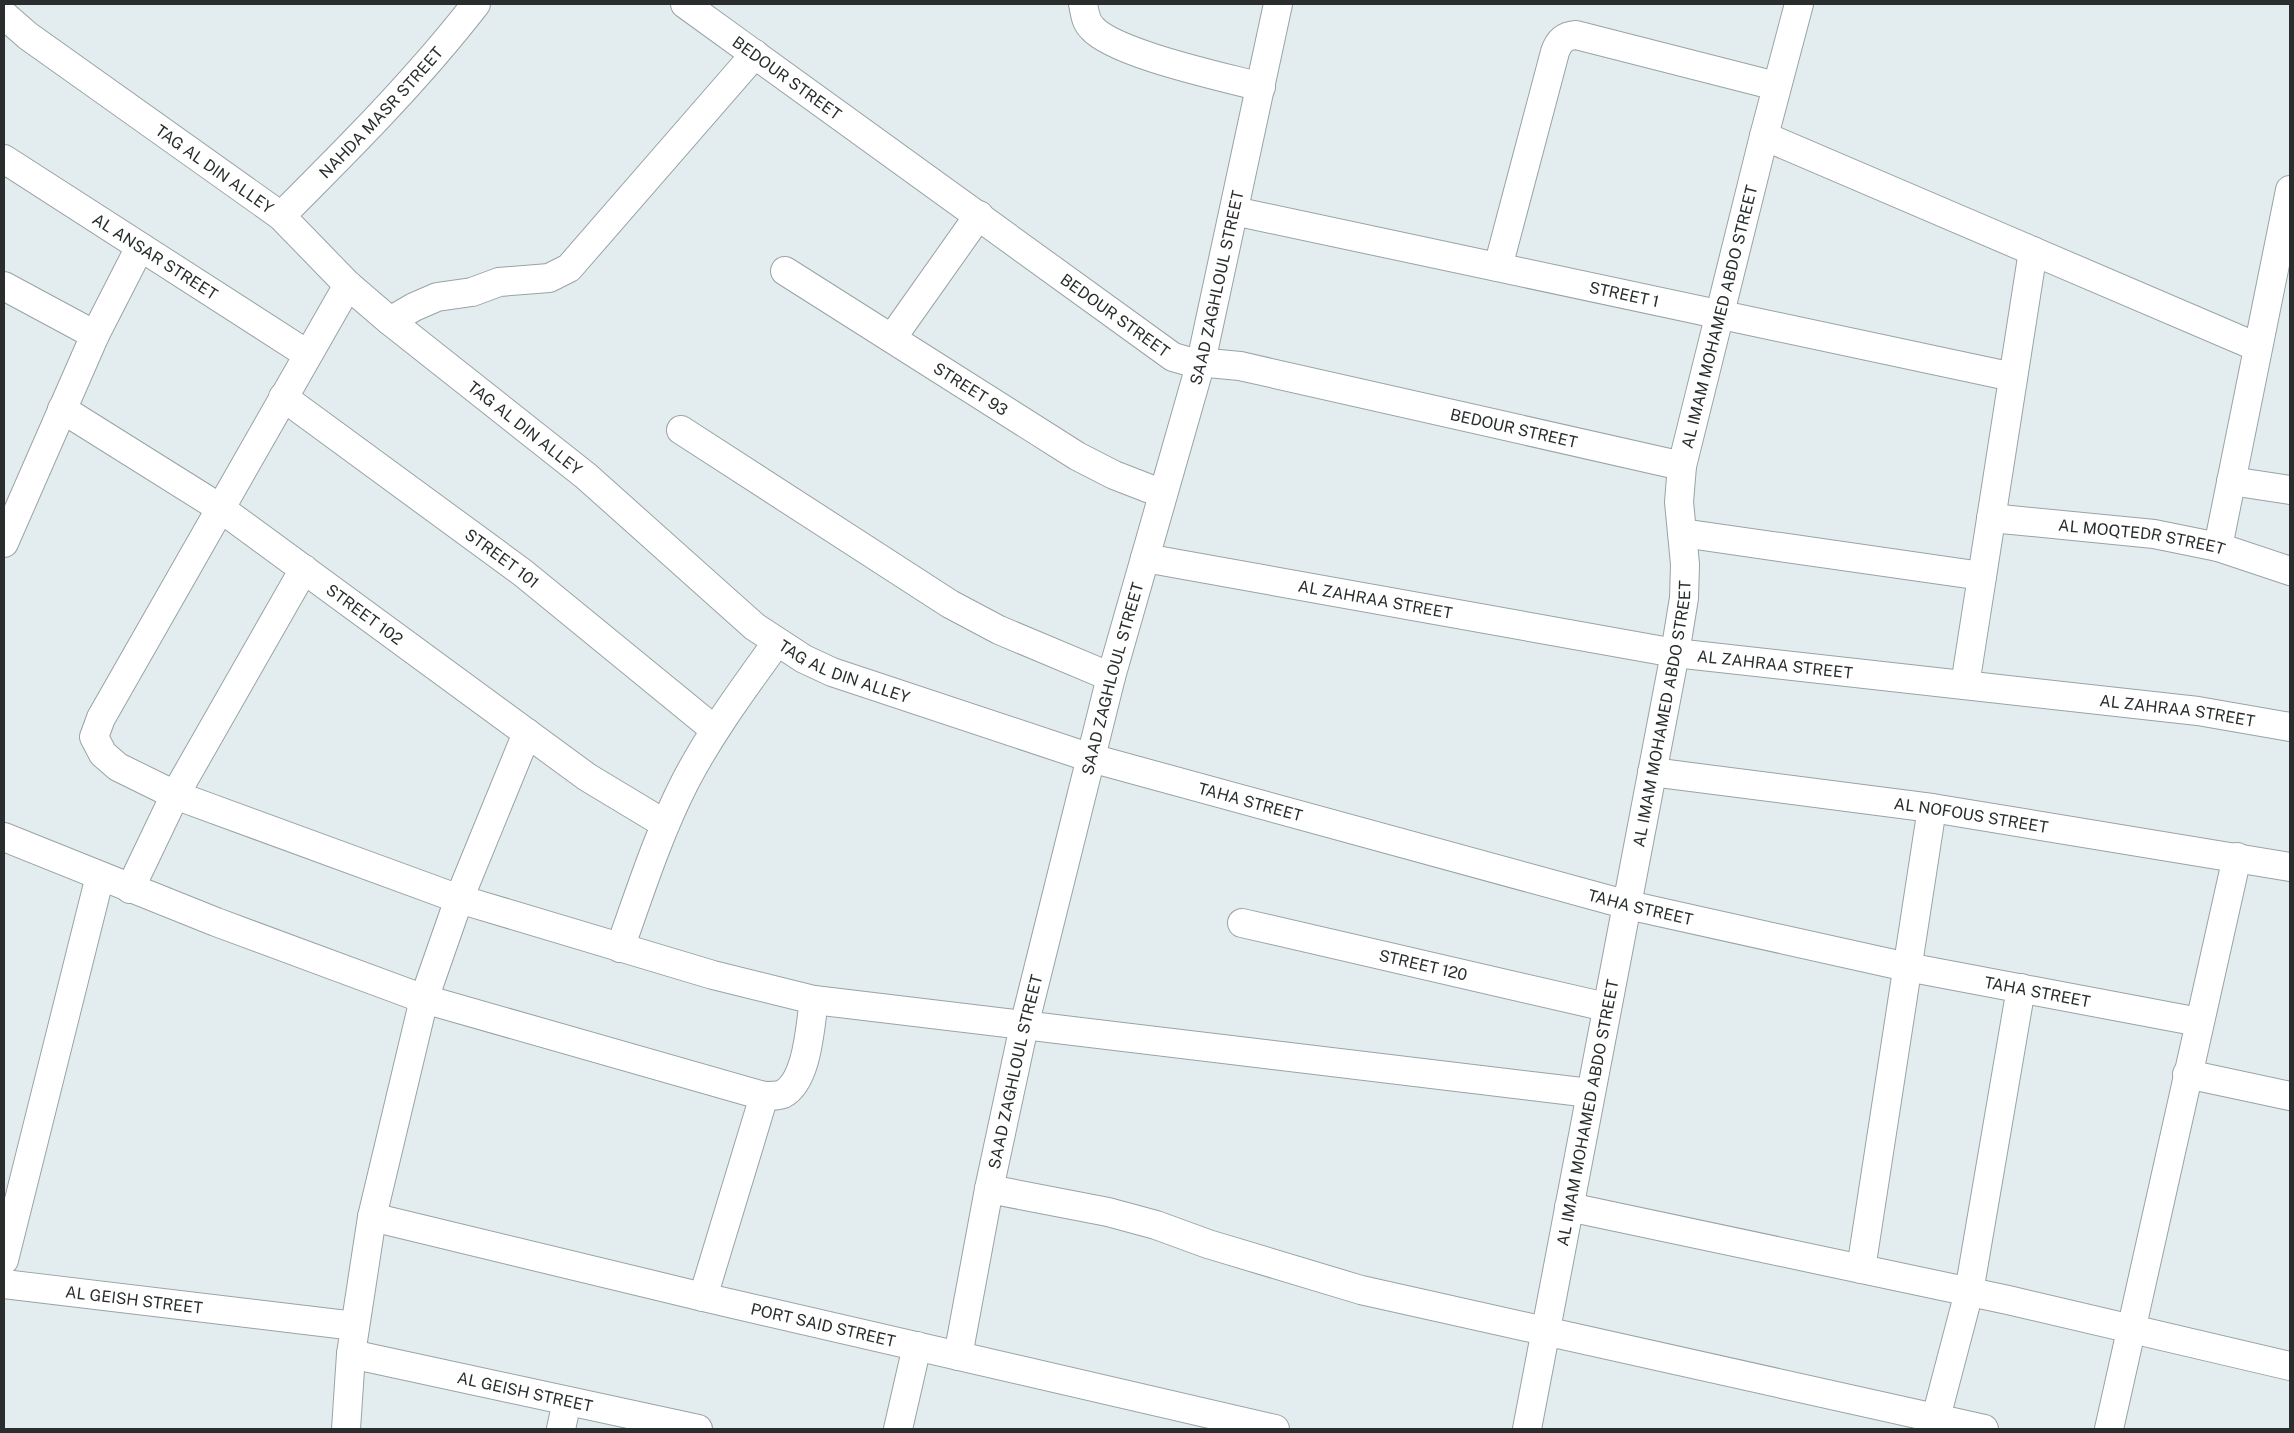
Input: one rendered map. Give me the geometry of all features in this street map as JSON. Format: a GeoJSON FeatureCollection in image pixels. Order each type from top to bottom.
{"type":"FeatureCollection","features":[{"type":"Feature","properties":{"kind":"street","name":"NAHDA MASR STREET"},"geometry":{"type":"LineString","coordinates":[[281,216],[385,112],[425,68],[476,4]]}},
{"type":"Feature","properties":{"kind":"street","name":"BEDOUR STREET"},"geometry":{"type":"LineString","coordinates":[[685,4],[1173,357],[1240,366],[1682,466]]}},
{"type":"Feature","properties":{"kind":"street"},"geometry":{"type":"LineString","coordinates":[[1083,4],[1086,19],[1092,29],[1136,53],[1261,86]]}},
{"type":"Feature","properties":{"kind":"street","name":"SAAD ZAGHLOUL STREET"},"geometry":{"type":"LineString","coordinates":[[958,1356],[989,1189],[1024,1026],[1111,677],[1201,362],[1278,4]]}},
{"type":"Feature","properties":{"kind":"street","name":"AL IMAM MOHAMED ABDO STREET"},"geometry":{"type":"LineString","coordinates":[[1527,1429],[1606,1006],[1628,905],[1684,598],[1685,564],[1679,502],[1682,466],[1776,86],[1799,4]]}},
{"type":"Feature","properties":{"kind":"street","name":"TAG AL DIN ALLEY"},"geometry":{"type":"LineString","coordinates":[[4,15],[28,36],[281,216],[348,285],[390,321],[586,476],[734,609],[777,642],[811,662],[862,684],[1091,758]]}},
{"type":"Feature","properties":{"kind":"street"},"geometry":{"type":"LineString","coordinates":[[1498,267],[1555,52],[1562,40],[1576,35],[1776,86]]}},
{"type":"Feature","properties":{"kind":"street"},"geometry":{"type":"LineString","coordinates":[[390,321],[414,307],[437,298],[472,292],[499,282],[549,278],[569,268],[755,54]]}},
{"type":"Feature","properties":{"kind":"street"},"geometry":{"type":"LineString","coordinates":[[1764,136],[2257,347]]}},
{"type":"Feature","properties":{"kind":"street","name":"AL ANSAR STREET"},"geometry":{"type":"LineString","coordinates":[[4,159],[307,354]]}},
{"type":"Feature","properties":{"kind":"street"},"geometry":{"type":"LineString","coordinates":[[2218,547],[2290,190]]}},
{"type":"Feature","properties":{"kind":"street","name":"STREET 1"},"geometry":{"type":"LineString","coordinates":[[1234,211],[2013,377]]}},
{"type":"Feature","properties":{"kind":"street"},"geometry":{"type":"LineString","coordinates":[[892,338],[979,215]]}},
{"type":"Feature","properties":{"kind":"street"},"geometry":{"type":"LineString","coordinates":[[4,543],[13,496],[62,409],[95,335],[140,247]]}},
{"type":"Feature","properties":{"kind":"street"},"geometry":{"type":"LineString","coordinates":[[1965,685],[2033,251]]}},
{"type":"Feature","properties":{"kind":"street","name":"STREET 93"},"geometry":{"type":"LineString","coordinates":[[785,271],[1077,456],[1114,475],[1163,494]]}},
{"type":"Feature","properties":{"kind":"street"},"geometry":{"type":"LineString","coordinates":[[348,285],[101,718],[94,737],[103,754],[118,767],[175,795],[459,899],[714,976],[814,1000],[1590,1093]]}},
{"type":"Feature","properties":{"kind":"street"},"geometry":{"type":"LineString","coordinates":[[4,286],[95,335]]}},
{"type":"Feature","properties":{"kind":"street","name":"STREET 101"},"geometry":{"type":"LineString","coordinates":[[283,397],[523,573],[715,730]]}},
{"type":"Feature","properties":{"kind":"street","name":"STREET 102"},"geometry":{"type":"LineString","coordinates":[[62,409],[220,508],[588,777],[665,824]]}},
{"type":"Feature","properties":{"kind":"street"},"geometry":{"type":"LineString","coordinates":[[681,430],[950,604],[999,630],[1111,677]]}},
{"type":"Feature","properties":{"kind":"street"},"geometry":{"type":"LineString","coordinates":[[2231,481],[2290,490]]}},
{"type":"Feature","properties":{"kind":"street","name":"AL MOQTEDR STREET"},"geometry":{"type":"LineString","coordinates":[[1991,518],[2154,534],[2218,547],[2290,570]]}},
{"type":"Feature","properties":{"kind":"street"},"geometry":{"type":"LineString","coordinates":[[1682,533],[1982,576]]}},
{"type":"Feature","properties":{"kind":"street","name":"AL ZAHRAA STREET"},"geometry":{"type":"LineString","coordinates":[[1145,558],[1675,653],[2198,711],[2290,727]]}},
{"type":"Feature","properties":{"kind":"street"},"geometry":{"type":"LineString","coordinates":[[130,889],[175,795],[304,569]]}},
{"type":"Feature","properties":{"kind":"street"},"geometry":{"type":"LineString","coordinates":[[620,948],[665,824],[685,781],[715,730],[777,642]]}},
{"type":"Feature","properties":{"kind":"street"},"geometry":{"type":"LineString","coordinates":[[346,1429],[355,1326],[372,1217],[424,999],[459,899],[527,733]]}},
{"type":"Feature","properties":{"kind":"street","name":"TAHA STREET"},"geometry":{"type":"LineString","coordinates":[[1091,758],[1628,905],[1908,967],[2199,1022]]}},
{"type":"Feature","properties":{"kind":"street","name":"AL NOFOUS STREET"},"geometry":{"type":"LineString","coordinates":[[1652,772],[1932,808],[2290,867]]}},
{"type":"Feature","properties":{"kind":"street"},"geometry":{"type":"LineString","coordinates":[[1860,1269],[1932,808]]}},
{"type":"Feature","properties":{"kind":"street"},"geometry":{"type":"LineString","coordinates":[[4,837],[130,889],[424,999],[764,1096],[782,1094],[795,1083],[803,1067],[814,1000]]}},
{"type":"Feature","properties":{"kind":"street"},"geometry":{"type":"LineString","coordinates":[[2109,1429],[2237,857]]}},
{"type":"Feature","properties":{"kind":"street"},"geometry":{"type":"LineString","coordinates":[[4,1260],[100,876]]}},
{"type":"Feature","properties":{"kind":"street","name":"STREET 120"},"geometry":{"type":"LineString","coordinates":[[1242,923],[1606,1006]]}},
{"type":"Feature","properties":{"kind":"street"},"geometry":{"type":"LineString","coordinates":[[1935,1424],[1969,1292],[2022,988]]}},
{"type":"Feature","properties":{"kind":"street"},"geometry":{"type":"LineString","coordinates":[[2187,1074],[2290,1096]]}},
{"type":"Feature","properties":{"kind":"street"},"geometry":{"type":"LineString","coordinates":[[703,1297],[764,1096]]}},
{"type":"Feature","properties":{"kind":"street"},"geometry":{"type":"LineString","coordinates":[[989,1189],[1108,1212],[1156,1225],[1208,1244],[1361,1290],[1935,1424],[1984,1429]]}},
{"type":"Feature","properties":{"kind":"street"},"geometry":{"type":"LineString","coordinates":[[1569,1207],[1969,1292],[2290,1366]]}},
{"type":"Feature","properties":{"kind":"street","name":"PORT SAID STREET"},"geometry":{"type":"LineString","coordinates":[[372,1217],[703,1297],[1275,1429]]}},
{"type":"Feature","properties":{"kind":"street","name":"AL GEISH STREET"},"geometry":{"type":"LineString","coordinates":[[4,1284],[355,1326]]}},
{"type":"Feature","properties":{"kind":"street"},"geometry":{"type":"LineString","coordinates":[[898,1429],[917,1346]]}},
{"type":"Feature","properties":{"kind":"street","name":"AL GEISH STREET"},"geometry":{"type":"LineString","coordinates":[[352,1354],[567,1401],[664,1426],[698,1429]]}},
{"type":"Feature","properties":{"kind":"street"},"geometry":{"type":"LineString","coordinates":[[561,1429],[567,1401]]}}]}
